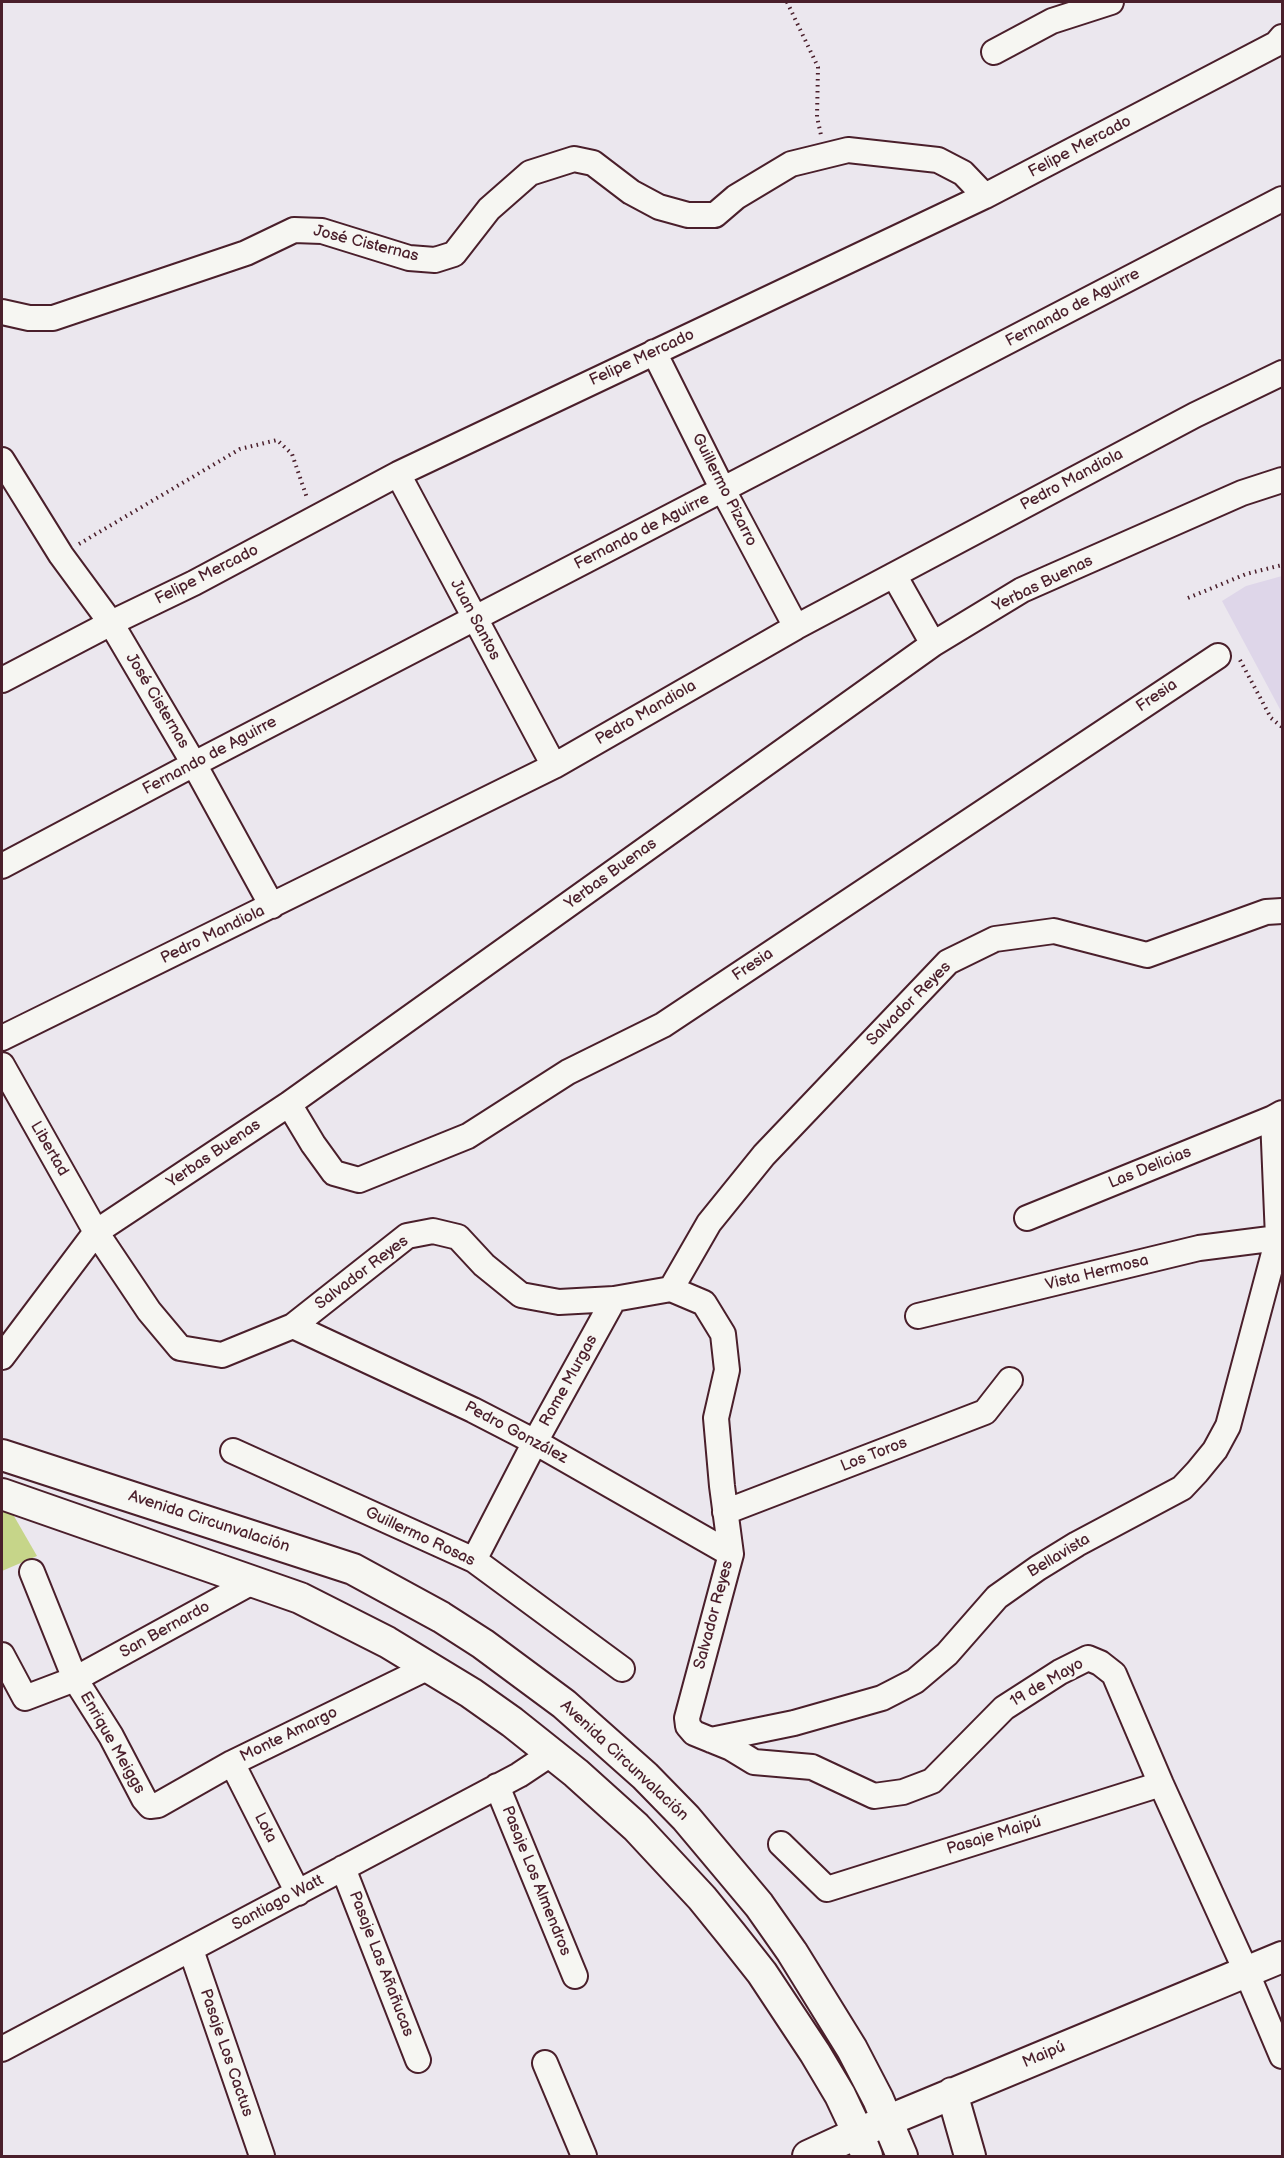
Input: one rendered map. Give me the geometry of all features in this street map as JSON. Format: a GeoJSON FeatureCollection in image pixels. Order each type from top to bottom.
{"type":"FeatureCollection","features":[{"type":"Feature","properties":{"kind":"main road","name":"Avenida Circunvalación"},"geometry":{"type":"LineString","coordinates":[[2,1455],[353,1569],[432,1612],[483,1644],[564,1704],[602,1736],[686,1818],[759,1905],[823,2000],[857,2059],[902,2157]]}},
{"type":"Feature","properties":{"kind":"main road"},"geometry":{"type":"LineString","coordinates":[[2,1494],[300,1598],[344,1619],[429,1666],[479,1699],[552,1753],[636,1827],[695,1890],[732,1935],[762,1973],[810,2045],[840,2095],[862,2145]]}},
{"type":"Feature","properties":{"kind":"main road"},"geometry":{"type":"LineString","coordinates":[[552,1753],[572,1744],[602,1736]]}},
{"type":"Feature","properties":{"kind":"main road","name":"Maipú"},"geometry":{"type":"LineString","coordinates":[[808,2157],[862,2145],[886,2121],[1282,1957]]}},
{"type":"Feature","properties":{"kind":"main road"},"geometry":{"type":"LineString","coordinates":[[952,2094],[970,2157]]}},
{"type":"Feature","properties":{"kind":"street"},"geometry":{"type":"LineString","coordinates":[[994,52],[1052,21],[1111,2]]}},
{"type":"Feature","properties":{"kind":"street","name":"Felipe Mercado"},"geometry":{"type":"LineString","coordinates":[[2,680],[111,623],[195,583],[398,474],[985,196],[1280,44]]}},
{"type":"Feature","properties":{"kind":"street","name":"José Cisternas"},"geometry":{"type":"LineString","coordinates":[[2,312],[29,318],[53,318],[246,253],[294,230],[322,231],[409,258],[435,260],[454,254],[489,209],[530,173],[574,159],[593,163],[631,192],[659,207],[688,215],[715,215],[736,196],[791,164],[848,150],[938,160],[963,173],[985,196]]}},
{"type":"Feature","properties":{"kind":"street","name":"Fernando de Aguirre"},"geometry":{"type":"LineString","coordinates":[[2,866],[1282,199]]}},
{"type":"Feature","properties":{"kind":"street","name":"Guillermo Pizarro"},"geometry":{"type":"LineString","coordinates":[[654,352],[723,490],[796,627]]}},
{"type":"Feature","properties":{"kind":"street","name":"Pedro Mandiola"},"geometry":{"type":"LineString","coordinates":[[2,1038],[554,766],[796,627],[1195,415],[1282,374]]}},
{"type":"Feature","properties":{"kind":"street","name":"José Cisternas"},"geometry":{"type":"LineString","coordinates":[[2,460],[61,555],[111,623],[194,764],[272,906]]}},
{"type":"Feature","properties":{"kind":"street","name":"Juan Santos"},"geometry":{"type":"LineString","coordinates":[[398,474],[554,766]]}},
{"type":"Feature","properties":{"kind":"street","name":"Yerbas Buenas"},"geometry":{"type":"LineString","coordinates":[[2,1357],[96,1232],[289,1104],[933,644],[1022,590],[1242,493],[1282,480]]}},
{"type":"Feature","properties":{"kind":"street"},"geometry":{"type":"LineString","coordinates":[[894,575],[933,644]]}},
{"type":"Feature","properties":{"kind":"street","name":"Fresia"},"geometry":{"type":"LineString","coordinates":[[289,1104],[334,1173],[359,1180],[468,1136],[568,1072],[663,1025],[1218,656]]}},
{"type":"Feature","properties":{"kind":"street","name":"Salvador Reyes"},"geometry":{"type":"LineString","coordinates":[[671,1288],[709,1222],[764,1155],[948,962],[995,939],[1054,931],[1147,955],[1266,912],[1282,911]]}},
{"type":"Feature","properties":{"kind":"street","name":"Libertad"},"geometry":{"type":"LineString","coordinates":[[2,1065],[96,1232]]}},
{"type":"Feature","properties":{"kind":"street","name":"Las Delicias"},"geometry":{"type":"LineString","coordinates":[[1027,1218],[1278,1116],[1278,1248]]}},
{"type":"Feature","properties":{"kind":"street","name":"Salvador Reyes"},"geometry":{"type":"LineString","coordinates":[[96,1232],[149,1311],[180,1348],[222,1355],[293,1326],[407,1236],[433,1231],[458,1237],[484,1265],[521,1295],[559,1302],[614,1299],[671,1288],[704,1303],[723,1335],[727,1370],[716,1418],[731,1554],[687,1718],[688,1726],[694,1733],[711,1740]]}},
{"type":"Feature","properties":{"kind":"street","name":"Vista Hermosa"},"geometry":{"type":"LineString","coordinates":[[918,1316],[1199,1248],[1278,1248]]}},
{"type":"Feature","properties":{"kind":"street","name":"Bellavista"},"geometry":{"type":"LineString","coordinates":[[711,1740],[794,1724],[882,1698],[915,1681],[947,1654],[997,1597],[1077,1544],[1182,1488],[1215,1450],[1228,1426],[1278,1248]]}},
{"type":"Feature","properties":{"kind":"street","name":"Rome Murgas"},"geometry":{"type":"LineString","coordinates":[[474,1560],[535,1442],[614,1299]]}},
{"type":"Feature","properties":{"kind":"street","name":"Pedro González"},"geometry":{"type":"LineString","coordinates":[[293,1326],[535,1442],[731,1554]]}},
{"type":"Feature","properties":{"kind":"street","name":"Los Toros"},"geometry":{"type":"LineString","coordinates":[[725,1512],[985,1412],[1010,1380]]}},
{"type":"Feature","properties":{"kind":"street","name":"Guillermo Rosas"},"geometry":{"type":"LineString","coordinates":[[233,1451],[474,1560],[622,1669]]}},
{"type":"Feature","properties":{"kind":"street","name":"Enrique Meiggs"},"geometry":{"type":"LineString","coordinates":[[32,1572],[75,1679],[111,1736],[144,1799],[150,1806]]}},
{"type":"Feature","properties":{"kind":"street","name":"San Bernardo"},"geometry":{"type":"LineString","coordinates":[[75,1679],[254,1581]]}},
{"type":"Feature","properties":{"kind":"street","name":"Enrique Meiggs"},"geometry":{"type":"LineString","coordinates":[[2,1655],[25,1698],[75,1679]]}},
{"type":"Feature","properties":{"kind":"street","name":"19 de Mayo"},"geometry":{"type":"LineString","coordinates":[[711,1740],[754,1761],[812,1767],[874,1796],[903,1792],[932,1781],[1004,1708],[1060,1672],[1088,1658],[1100,1664],[1114,1674],[1282,2056]]}},
{"type":"Feature","properties":{"kind":"street","name":"Monte Amargo"},"geometry":{"type":"LineString","coordinates":[[150,1806],[158,1805],[232,1763],[429,1666]]}},
{"type":"Feature","properties":{"kind":"street","name":"Santiago Watt"},"geometry":{"type":"LineString","coordinates":[[2,2049],[519,1775],[552,1753]]}},
{"type":"Feature","properties":{"kind":"street","name":"Lota"},"geometry":{"type":"LineString","coordinates":[[232,1763],[298,1893]]}},
{"type":"Feature","properties":{"kind":"street","name":"Pasaje Maipú"},"geometry":{"type":"LineString","coordinates":[[781,1844],[827,1889],[1161,1784]]}},
{"type":"Feature","properties":{"kind":"street","name":"Pasaje Los Almendros"},"geometry":{"type":"LineString","coordinates":[[497,1786],[575,1976]]}},
{"type":"Feature","properties":{"kind":"street","name":"Pasaje Las Añañucas"},"geometry":{"type":"LineString","coordinates":[[343,1868],[418,2060]]}},
{"type":"Feature","properties":{"kind":"street","name":"Pasaje Los Cactus"},"geometry":{"type":"LineString","coordinates":[[190,1950],[262,2157]]}},
{"type":"Feature","properties":{"kind":"street"},"geometry":{"type":"LineString","coordinates":[[544,2063],[584,2157]]}},
{"type":"Feature","properties":{"kind":"path"},"geometry":{"type":"LineString","coordinates":[[787,2],[818,67],[817,117],[829,155]]}},
{"type":"Feature","properties":{"kind":"path"},"geometry":{"type":"LineString","coordinates":[[61,555],[240,449],[277,440],[292,454],[315,518]]}},
{"type":"Feature","properties":{"kind":"path"},"geometry":{"type":"LineString","coordinates":[[1188,598],[1246,574],[1282,565]]}},
{"type":"Feature","properties":{"kind":"path"},"geometry":{"type":"LineString","coordinates":[[1218,656],[1235,653],[1271,718],[1282,727]]}},
{"type":"Feature","properties":{"kind":"shaded area"},"geometry":{"type":"Polygon","coordinates":[[[1282,576],[1282,713],[1222,601],[1246,586],[1282,576]]]}},
{"type":"Feature","properties":{"kind":"green space"},"geometry":{"type":"Polygon","coordinates":[[[2,1502],[7,1504],[37,1556],[2,1571],[2,1502]]]}}]}
